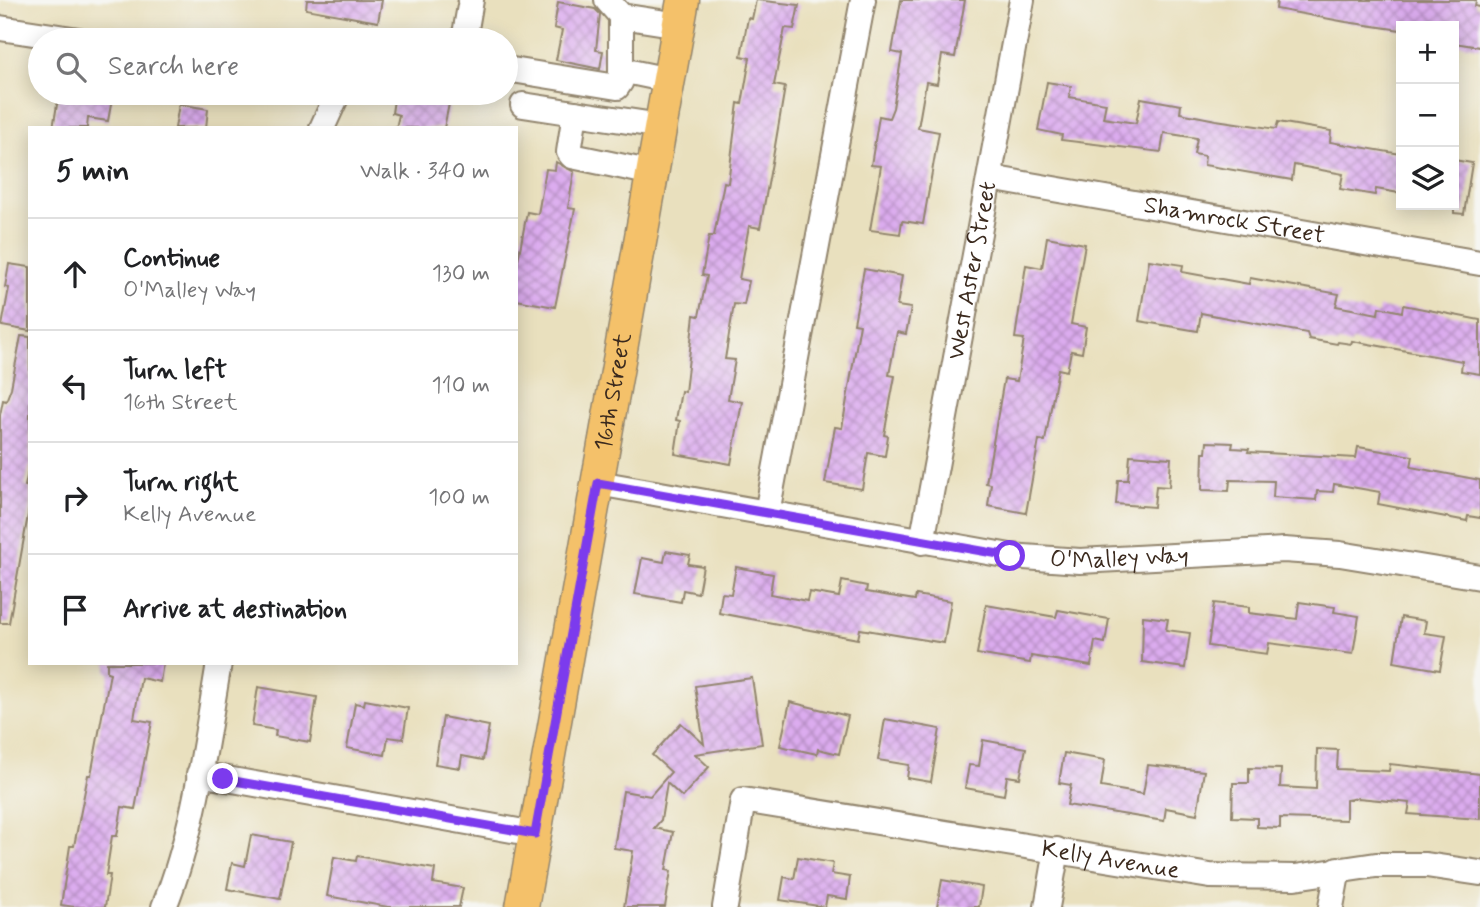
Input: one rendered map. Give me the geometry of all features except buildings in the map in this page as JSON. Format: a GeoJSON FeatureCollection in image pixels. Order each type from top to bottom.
{"type":"FeatureCollection","features":[{"type":"Feature","properties":{"kind":"main road","name":"16th Street"},"geometry":{"type":"LineString","coordinates":[[522,907],[681,12]]}},
{"type":"Feature","properties":{"kind":"street"},"geometry":{"type":"LineString","coordinates":[[466,28],[471,0]]}},
{"type":"Feature","properties":{"kind":"street"},"geometry":{"type":"LineString","coordinates":[[767,513],[863,0]]}},
{"type":"Feature","properties":{"kind":"street","name":"West Aster Street"},"geometry":{"type":"LineString","coordinates":[[922,542],[1022,0]]}},
{"type":"Feature","properties":{"kind":"street"},"geometry":{"type":"LineString","coordinates":[[518,71],[612,88],[621,81],[614,8],[681,12]]}},
{"type":"Feature","properties":{"kind":"street"},"geometry":{"type":"LineString","coordinates":[[0,28],[28,32]]}},
{"type":"Feature","properties":{"kind":"street"},"geometry":{"type":"LineString","coordinates":[[621,71],[669,80]]}},
{"type":"Feature","properties":{"kind":"street"},"geometry":{"type":"LineString","coordinates":[[323,126],[333,105]]}},
{"type":"Feature","properties":{"kind":"street"},"geometry":{"type":"LineString","coordinates":[[523,105],[661,127]]}},
{"type":"Feature","properties":{"kind":"street"},"geometry":{"type":"LineString","coordinates":[[575,114],[569,152],[572,156],[653,173]]}},
{"type":"Feature","properties":{"kind":"street","name":"Shamrock Street"},"geometry":{"type":"LineString","coordinates":[[990,178],[1480,263]]}},
{"type":"Feature","properties":{"kind":"street","name":"O'Malley Way"},"geometry":{"type":"LineString","coordinates":[[598,483],[1010,556],[1080,561],[1239,550],[1340,554],[1480,577]]}},
{"type":"Feature","properties":{"kind":"street"},"geometry":{"type":"LineString","coordinates":[[164,907],[178,872],[219,665]]}},
{"type":"Feature","properties":{"kind":"street"},"geometry":{"type":"LineString","coordinates":[[199,774],[535,834]]}},
{"type":"Feature","properties":{"kind":"street","name":"Kelly Avenue"},"geometry":{"type":"LineString","coordinates":[[725,907],[743,800],[1210,876],[1252,879],[1295,877],[1338,869],[1426,865],[1480,873]]}},
{"type":"Feature","properties":{"kind":"street"},"geometry":{"type":"LineString","coordinates":[[1047,907],[1057,850]]}},
{"type":"Feature","properties":{"kind":"street"},"geometry":{"type":"LineString","coordinates":[[1331,907],[1338,869]]}},
{"type":"Feature","properties":{"kind":"route"},"geometry":{"type":"LineString","coordinates":[[223,779],[535,834],[598,483],[1010,556]]}}]}
